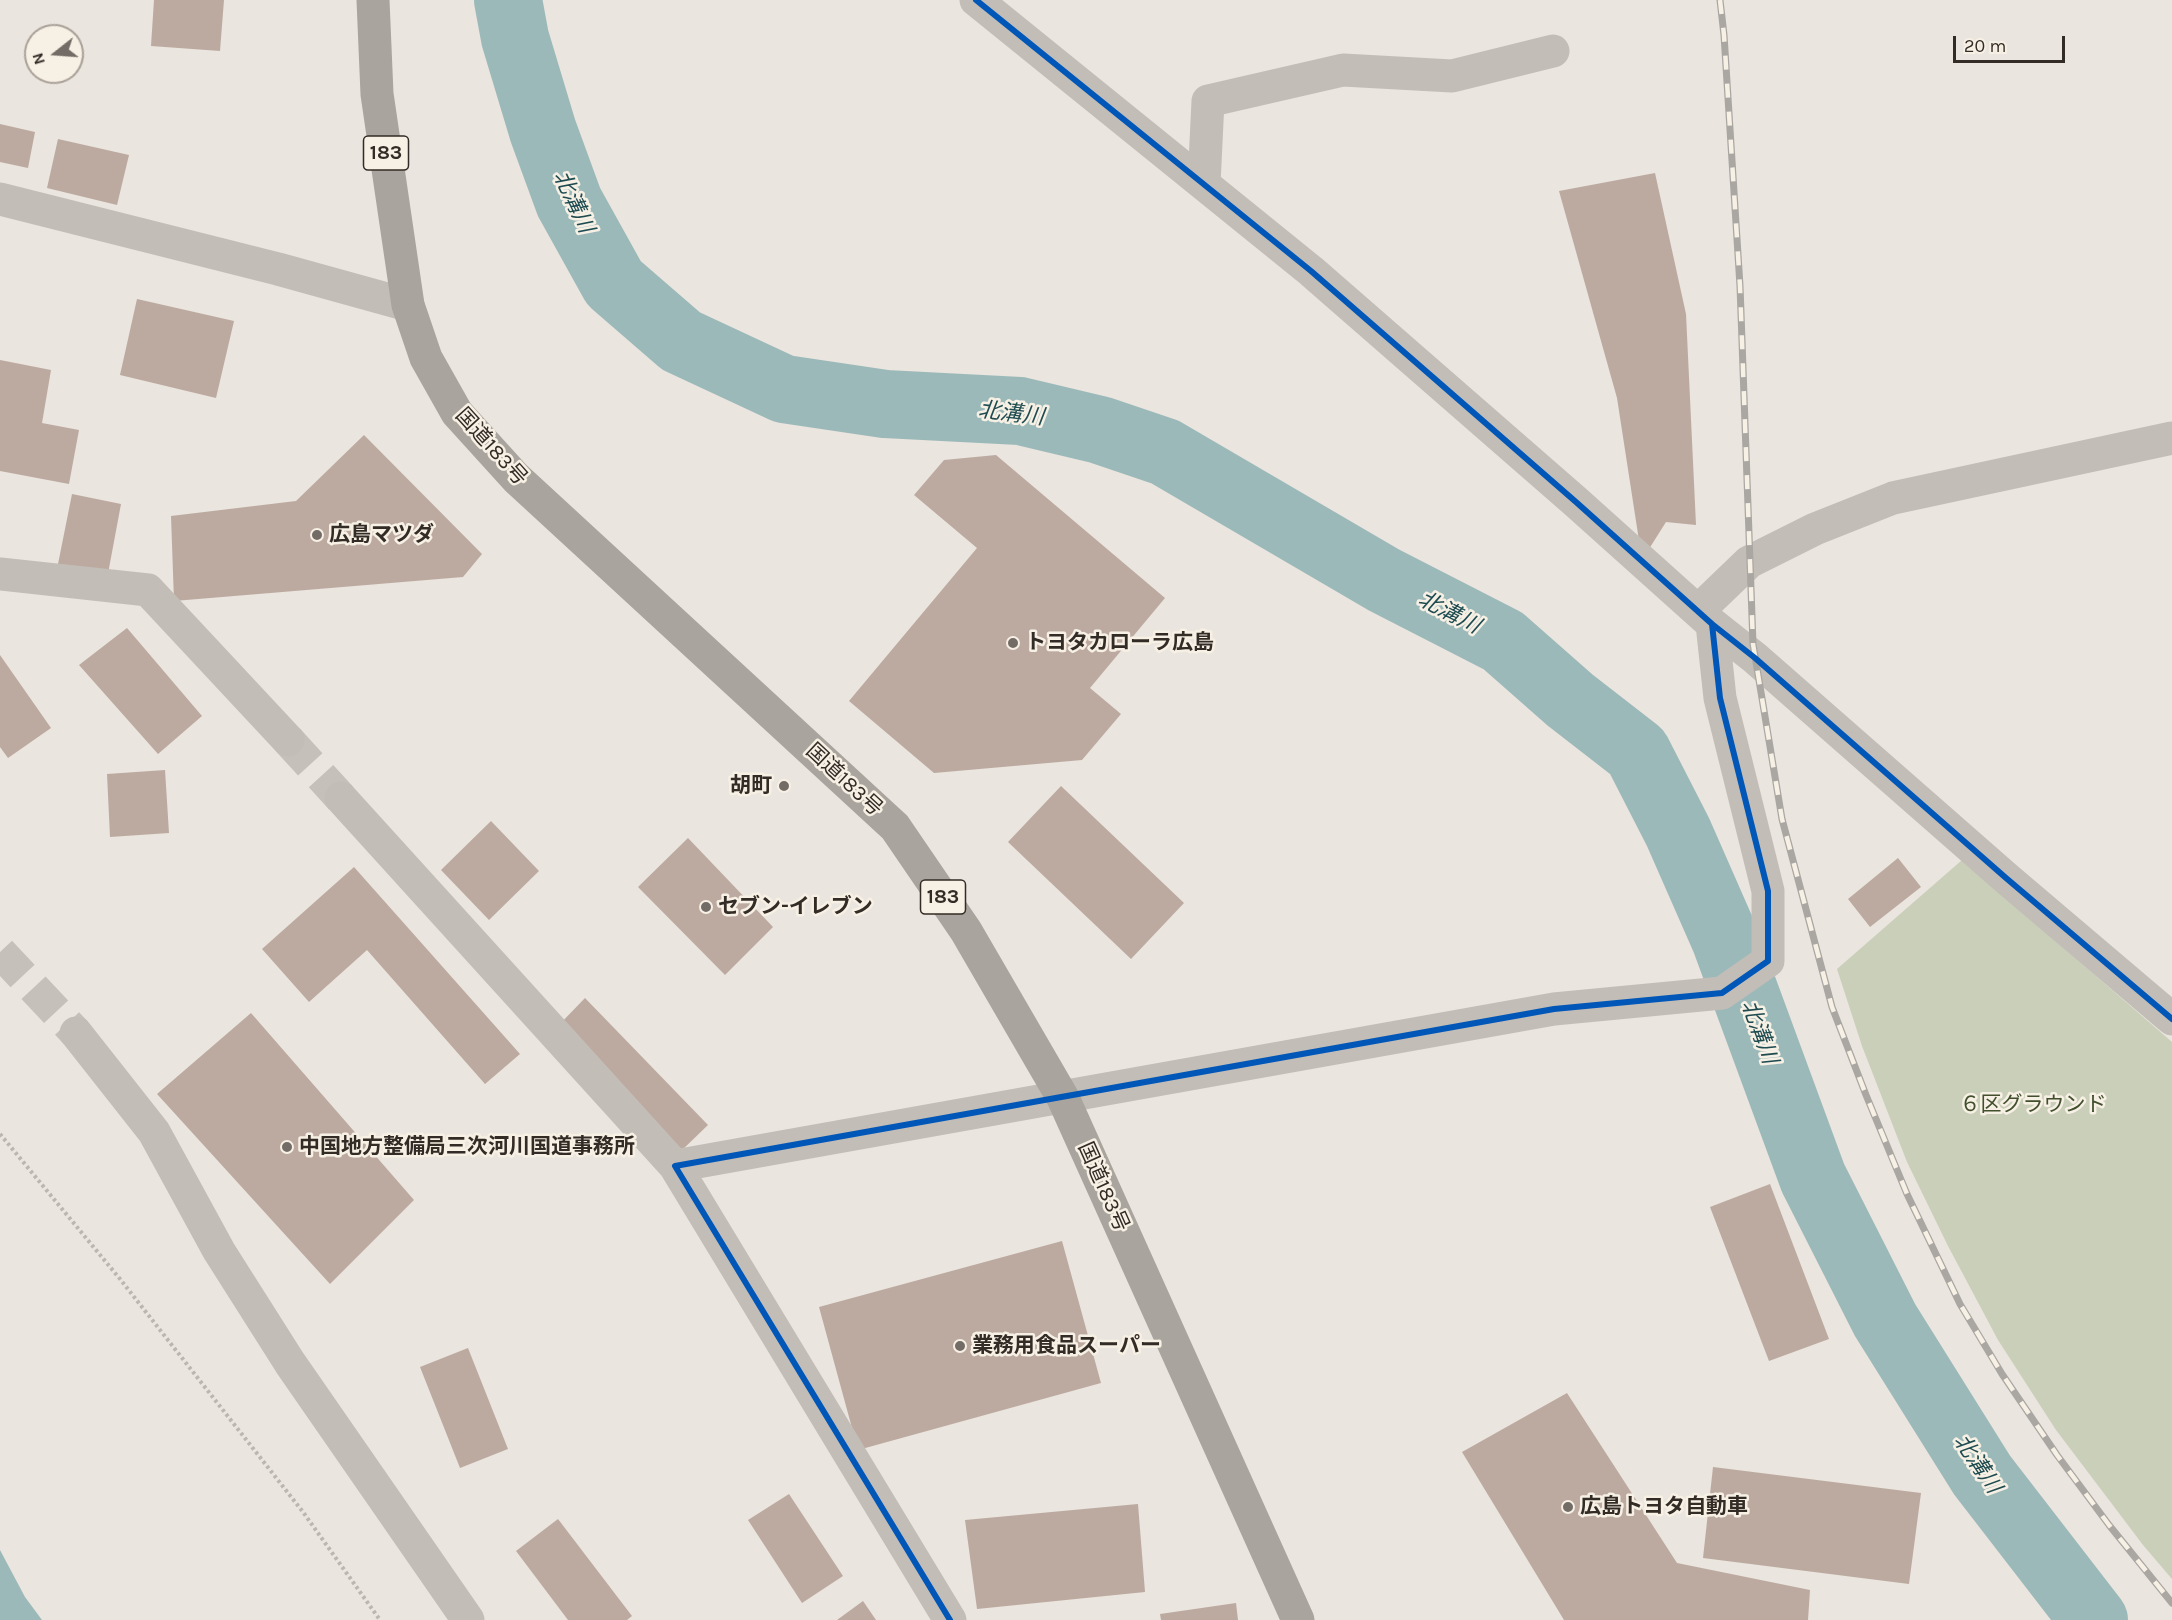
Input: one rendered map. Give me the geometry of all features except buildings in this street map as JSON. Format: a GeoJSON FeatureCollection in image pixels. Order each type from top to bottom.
{"type":"FeatureCollection","features":[{"type":"Feature","properties":{"kind":"highway","name":"国道183号"},"geometry":{"type":"LineString","coordinates":[[373,0],[377,94],[408,305],[426,358],[457,413],[516,478],[895,827],[966,931],[1063,1098],[1298,1620]]}},
{"type":"Feature","properties":{"kind":"street"},"geometry":{"type":"LineString","coordinates":[[976,0],[1311,271],[1705,618],[1755,658],[2006,878],[2172,1019]]}},
{"type":"Feature","properties":{"kind":"street"},"geometry":{"type":"LineString","coordinates":[[1204,184],[1208,101],[1342,70],[1452,76],[1553,51]]}},
{"type":"Feature","properties":{"kind":"street"},"geometry":{"type":"LineString","coordinates":[[0,200],[278,269],[408,305]]}},
{"type":"Feature","properties":{"kind":"street"},"geometry":{"type":"LineString","coordinates":[[675,1166],[1554,1009],[1722,993],[1768,961],[1768,891],[1720,698],[1705,618],[1749,562],[1815,529],[1893,498],[2172,438]]}},
{"type":"Feature","properties":{"kind":"street"},"geometry":{"type":"LineString","coordinates":[[0,574],[148,590],[288,740]]}},
{"type":"Feature","properties":{"kind":"street"},"geometry":{"type":"LineString","coordinates":[[341,798],[675,1166],[950,1620]]}},
{"type":"Feature","properties":{"kind":"street"},"geometry":{"type":"LineString","coordinates":[[76,1033],[154,1132],[219,1251],[284,1354],[468,1620]]}},
{"type":"Feature","properties":{"kind":"path"},"geometry":{"type":"LineString","coordinates":[[0,1134],[120,1279],[303,1512],[380,1620]]}},
{"type":"Feature","properties":{"kind":"green space","name":"６区グラウンド"},"geometry":{"type":"Polygon","coordinates":[[[1962,860],[2172,1042],[2172,1579],[2143,1545],[2056,1430],[1998,1340],[1907,1162],[1862,1046],[1837,969],[1962,860]]]}},
{"type":"Feature","properties":{"kind":"water"},"geometry":{"type":"Polygon","coordinates":[[[0,1550],[25,1597],[42,1620],[0,1620],[0,1550]]]}},
{"type":"Feature","properties":{"kind":"waterway","name":"北溝川"},"geometry":{"type":"LineString","coordinates":[[508,0],[515,38],[543,131],[569,202],[614,283],[681,341],[784,389],[885,404],[1020,411],[1100,430],[1165,452],[1384,580],[1503,641],[1570,700],[1637,752],[1678,832],[1725,939],[1813,1178],[1885,1320],[1982,1475],[2094,1620]]}},
{"type":"Feature","properties":{"kind":"tunnel"},"geometry":{"type":"LineString","coordinates":[[288,740],[341,798]]}},
{"type":"Feature","properties":{"kind":"tunnel"},"geometry":{"type":"LineString","coordinates":[[0,952],[76,1033]]}},
{"type":"Feature","properties":{"kind":"railway"},"geometry":{"type":"LineString","coordinates":[[1720,0],[1740,286],[1753,644],[1782,819],[1832,1007],[1907,1194],[1960,1304],[2002,1374],[2057,1455],[2109,1525],[2172,1603]]}},
{"type":"Feature","properties":{"kind":"cycle path"},"geometry":{"type":"LineString","coordinates":[[976,0],[1311,271],[1712,624],[1755,658],[2006,878],[2172,1019]]}},
{"type":"Feature","properties":{"kind":"cycle path"},"geometry":{"type":"LineString","coordinates":[[950,1620],[675,1166],[1554,1009],[1722,993],[1768,961],[1768,891],[1720,698],[1712,624]]}},
{"type":"Feature","properties":{"kind":"place","name":"広島マツダ"},"geometry":{"type":"Point","coordinates":[317,535]}},
{"type":"Feature","properties":{"kind":"place","name":"トヨタカローラ広島"},"geometry":{"type":"Point","coordinates":[1013,643]}},
{"type":"Feature","properties":{"kind":"place","name":"胡町"},"geometry":{"type":"Point","coordinates":[784,786]}},
{"type":"Feature","properties":{"kind":"place","name":"セブン-イレブン"},"geometry":{"type":"Point","coordinates":[706,907]}},
{"type":"Feature","properties":{"kind":"place","name":"中国地方整備局三次河川国道事務所"},"geometry":{"type":"Point","coordinates":[287,1147]}},
{"type":"Feature","properties":{"kind":"place","name":"業務用食品スーパー"},"geometry":{"type":"Point","coordinates":[960,1346]}},
{"type":"Feature","properties":{"kind":"place","name":"広島トヨタ自動車"},"geometry":{"type":"Point","coordinates":[1568,1507]}}]}
